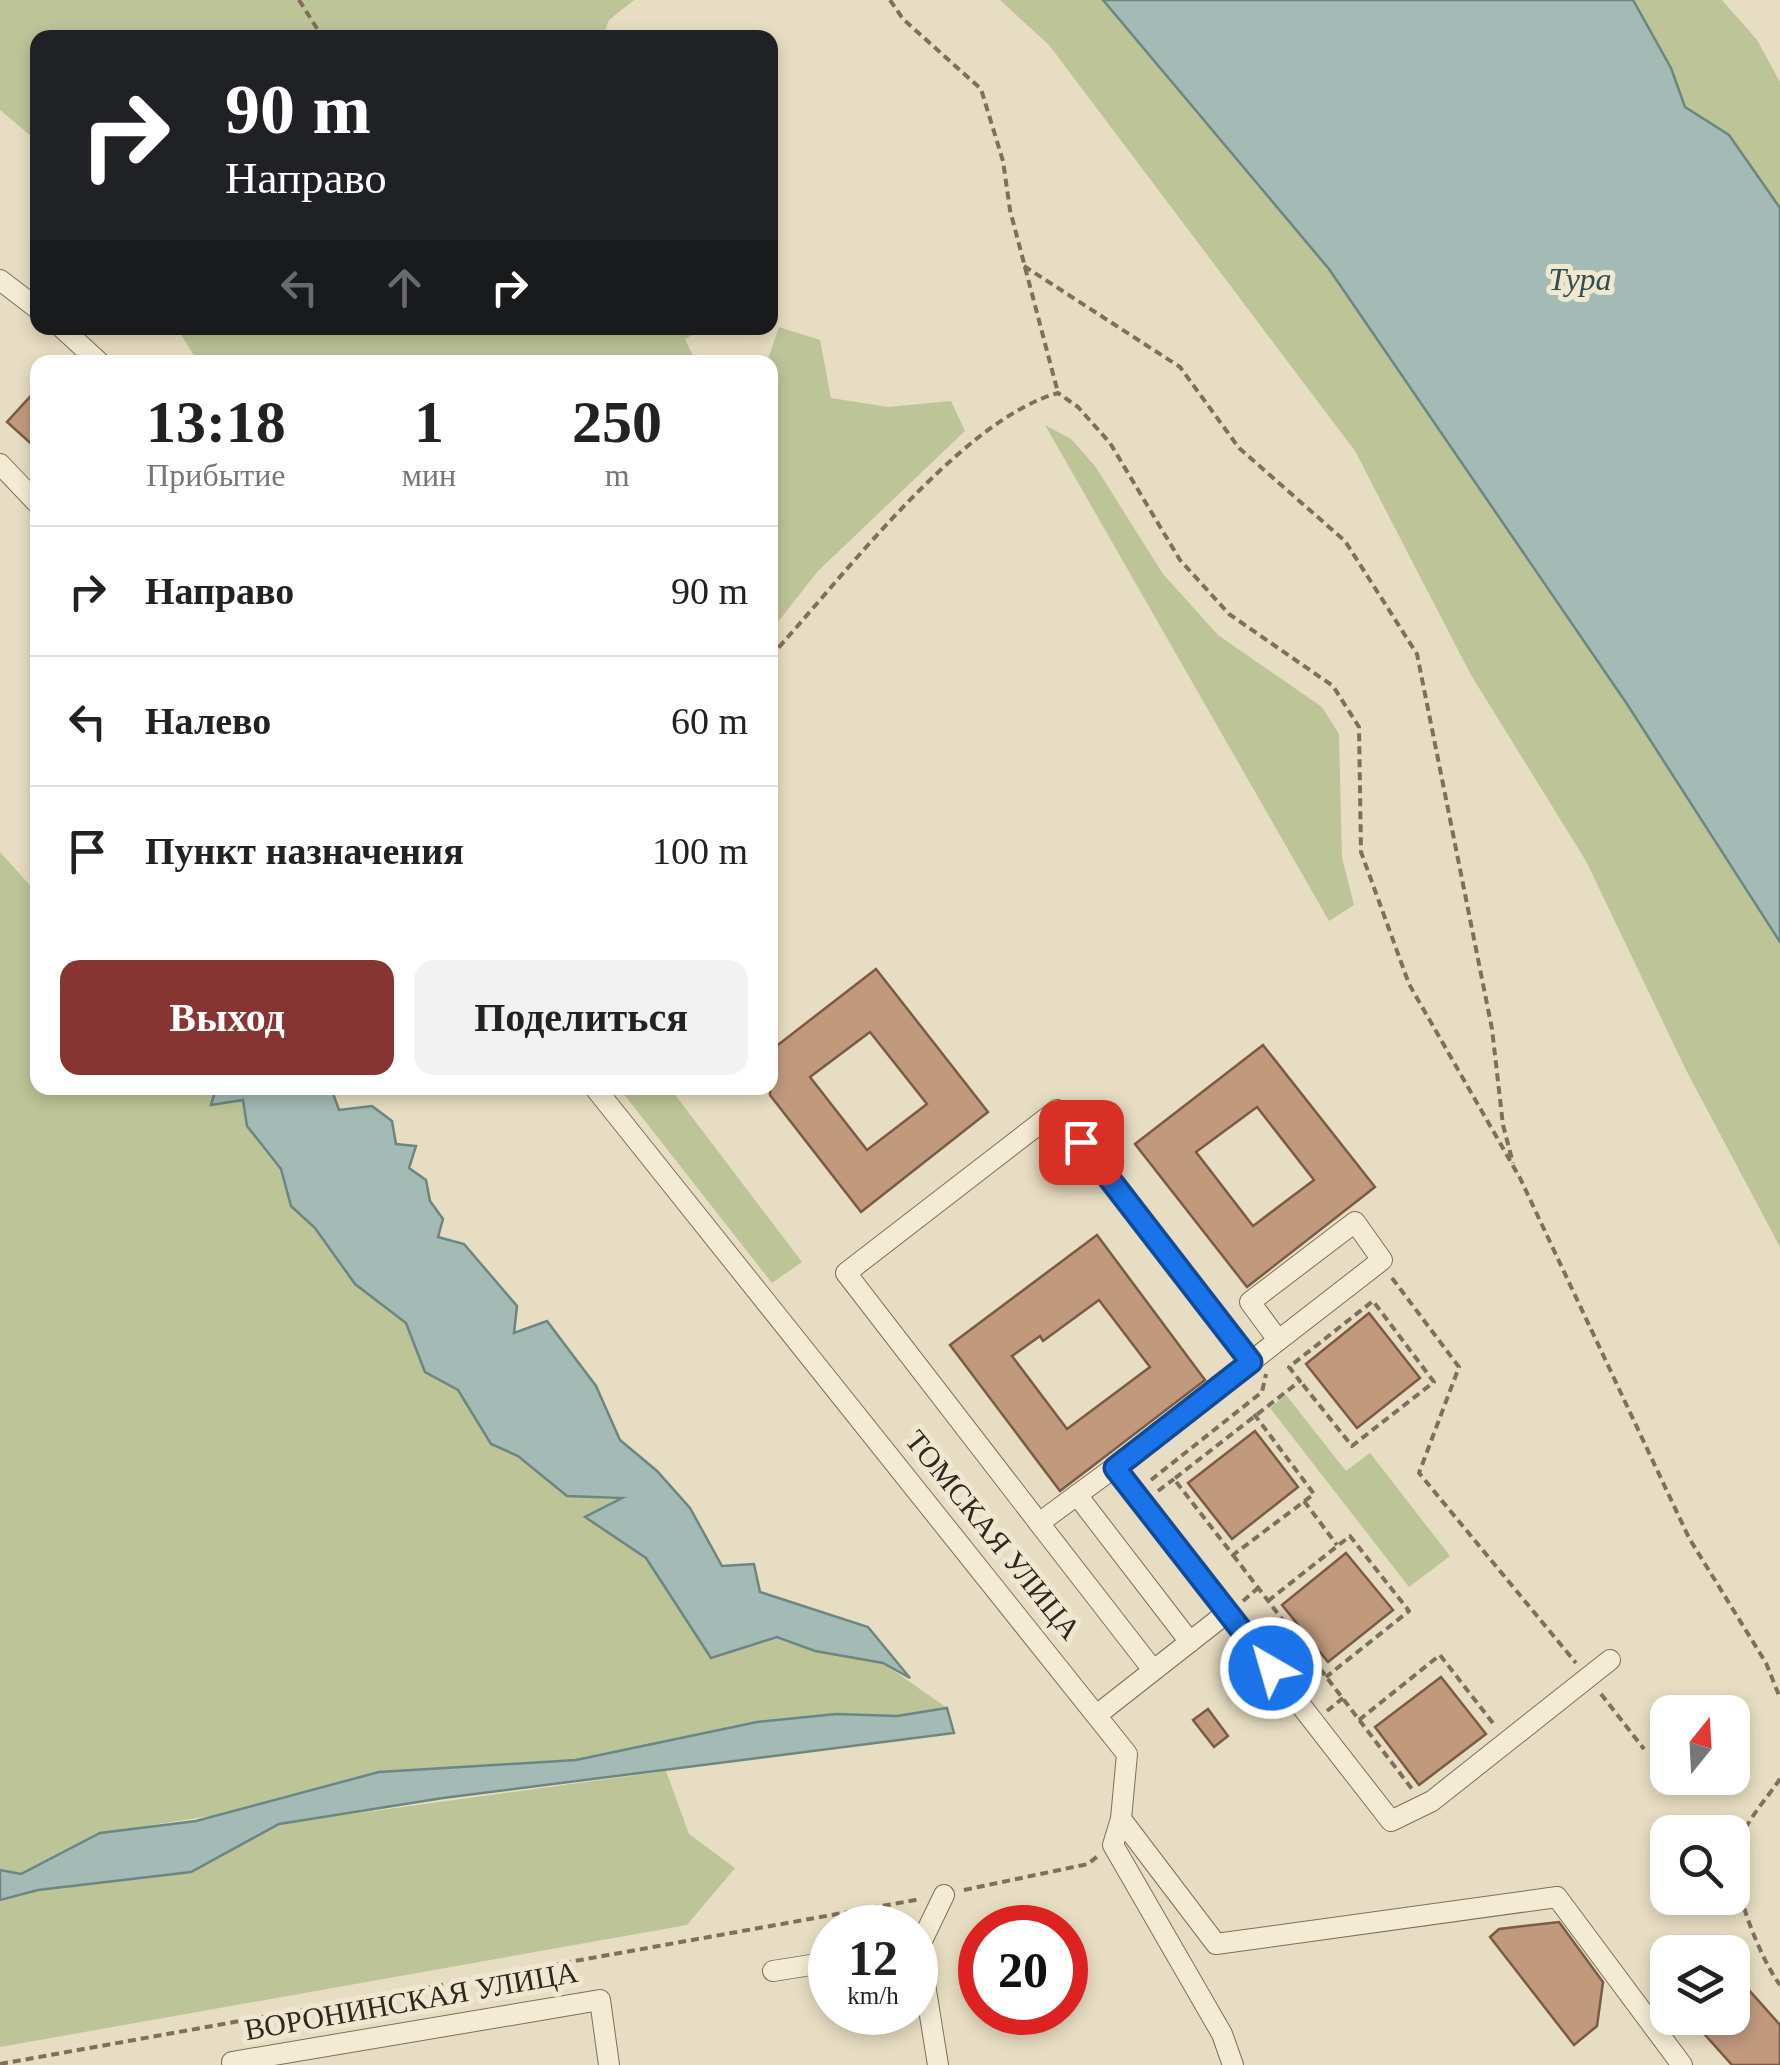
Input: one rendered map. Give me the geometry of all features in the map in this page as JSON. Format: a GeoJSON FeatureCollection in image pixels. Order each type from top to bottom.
{"type":"FeatureCollection","features":[{"type":"Feature","properties":{"kind":"street"},"geometry":{"type":"LineString","coordinates":[[0,280],[30,303]]}},
{"type":"Feature","properties":{"kind":"street"},"geometry":{"type":"LineString","coordinates":[[70,335],[91,355]]}},
{"type":"Feature","properties":{"kind":"street"},"geometry":{"type":"LineString","coordinates":[[0,464],[30,496]]}},
{"type":"Feature","properties":{"kind":"street","name":"ТОМСКАЯ УЛИЦА"},"geometry":{"type":"LineString","coordinates":[[601,1095],[1127,1754],[1121,1819],[1112,1845]]}},
{"type":"Feature","properties":{"kind":"street"},"geometry":{"type":"LineString","coordinates":[[1153,1670],[846,1273],[1057,1110],[1259,1366]]}},
{"type":"Feature","properties":{"kind":"street"},"geometry":{"type":"LineString","coordinates":[[1039,1523],[1259,1366],[1278,1340],[1382,1260],[1354,1222],[1250,1302],[1278,1340]]}},
{"type":"Feature","properties":{"kind":"street"},"geometry":{"type":"LineString","coordinates":[[1115,1468],[1391,1821],[1432,1801],[1610,1660]]}},
{"type":"Feature","properties":{"kind":"street"},"geometry":{"type":"LineString","coordinates":[[1077,1495],[1190,1642]]}},
{"type":"Feature","properties":{"kind":"street"},"geometry":{"type":"LineString","coordinates":[[1098,1714],[1228,1612]]}},
{"type":"Feature","properties":{"kind":"street"},"geometry":{"type":"LineString","coordinates":[[1121,1819],[1216,1944],[1557,1897],[1682,2065]]}},
{"type":"Feature","properties":{"kind":"street"},"geometry":{"type":"LineString","coordinates":[[1112,1845],[1222,2034],[1233,2065]]}},
{"type":"Feature","properties":{"kind":"street"},"geometry":{"type":"LineString","coordinates":[[938,1907],[944,1895]]}},
{"type":"Feature","properties":{"kind":"street"},"geometry":{"type":"LineString","coordinates":[[773,1971],[808,1965]]}},
{"type":"Feature","properties":{"kind":"street","name":"ВОРОНИНСКАЯ УЛИЦА"},"geometry":{"type":"LineString","coordinates":[[232,2062],[600,2000],[609,2065]]}},
{"type":"Feature","properties":{"kind":"street"},"geometry":{"type":"LineString","coordinates":[[933,2035],[938,2065]]}},
{"type":"Feature","properties":{"kind":"path"},"geometry":{"type":"LineString","coordinates":[[299,0],[318,30]]}},
{"type":"Feature","properties":{"kind":"path"},"geometry":{"type":"LineString","coordinates":[[890,0],[903,19],[980,88],[1004,161],[1010,210],[1058,393],[1078,407],[1110,444],[1180,560],[1228,614],[1333,686],[1359,727],[1360,852],[1410,984],[1514,1168],[1690,1538],[1766,1663],[1780,1698]]}},
{"type":"Feature","properties":{"kind":"path"},"geometry":{"type":"LineString","coordinates":[[1024,266],[1180,367],[1239,448],[1345,541],[1417,654],[1492,1029],[1503,1124],[1514,1168]]}},
{"type":"Feature","properties":{"kind":"path"},"geometry":{"type":"LineString","coordinates":[[778,648],[924,488],[992,427],[1030,400],[1058,393]]}},
{"type":"Feature","properties":{"kind":"path"},"geometry":{"type":"LineString","coordinates":[[1390,1275],[1458,1367],[1419,1473],[1644,1749]]}},
{"type":"Feature","properties":{"kind":"path"},"geometry":{"type":"LineString","coordinates":[[1373,1301],[1434,1382],[1352,1446],[1300,1381],[1289,1366],[1373,1301]]}},
{"type":"Feature","properties":{"kind":"path"},"geometry":{"type":"LineString","coordinates":[[1154,1495],[1150,1485],[1156,1472],[1262,1392],[1259,1366]]}},
{"type":"Feature","properties":{"kind":"path"},"geometry":{"type":"LineString","coordinates":[[1300,1381],[1174,1479],[1416,1794]]}},
{"type":"Feature","properties":{"kind":"path"},"geometry":{"type":"LineString","coordinates":[[1233,1555],[1314,1494],[1254,1414]]}},
{"type":"Feature","properties":{"kind":"path"},"geometry":{"type":"LineString","coordinates":[[1304,1502],[1338,1546]]}},
{"type":"Feature","properties":{"kind":"path"},"geometry":{"type":"LineString","coordinates":[[1268,1601],[1350,1536],[1409,1612],[1326,1677]]}},
{"type":"Feature","properties":{"kind":"path"},"geometry":{"type":"LineString","coordinates":[[1359,1720],[1440,1655],[1498,1730]]}},
{"type":"Feature","properties":{"kind":"path"},"geometry":{"type":"LineString","coordinates":[[1780,1779],[1748,1824],[1735,1855],[1749,1928],[1780,1985]]}},
{"type":"Feature","properties":{"kind":"path"},"geometry":{"type":"LineString","coordinates":[[0,2064],[944,1895],[1088,1864],[1112,1845]]}},
{"type":"Feature","properties":{"kind":"green space"},"geometry":{"type":"Polygon","coordinates":[[[0,0],[634,0],[609,20],[605,30],[30,30],[30,135],[0,110],[0,0]]]}},
{"type":"Feature","properties":{"kind":"green space"},"geometry":{"type":"Polygon","coordinates":[[[1000,0],[1103,0],[1329,269],[1627,704],[1780,942],[1780,1247],[1686,1070],[1586,861],[1471,675],[1355,451],[1049,45],[1000,0]]]}},
{"type":"Feature","properties":{"kind":"green space"},"geometry":{"type":"Polygon","coordinates":[[[1633,0],[1722,0],[1757,40],[1780,82],[1780,208],[1729,135],[1685,107],[1671,68],[1633,0]]]}},
{"type":"Feature","properties":{"kind":"green space"},"geometry":{"type":"Polygon","coordinates":[[[779,327],[820,340],[831,398],[888,407],[951,401],[965,431],[818,571],[778,622],[778,355],[769,355],[779,327]]]}},
{"type":"Feature","properties":{"kind":"green space"},"geometry":{"type":"Polygon","coordinates":[[[181,335],[692,335],[685,339],[693,355],[194,355],[181,335]]]}},
{"type":"Feature","properties":{"kind":"green space"},"geometry":{"type":"Polygon","coordinates":[[[1045,425],[1071,439],[1095,466],[1163,574],[1218,635],[1322,707],[1339,734],[1342,858],[1354,905],[1329,921],[1045,425]]]}},
{"type":"Feature","properties":{"kind":"green space"},"geometry":{"type":"Polygon","coordinates":[[[0,852],[30,885],[30,1095],[214,1095],[212,1105],[243,1100],[247,1126],[281,1169],[291,1206],[315,1228],[355,1284],[406,1323],[425,1372],[458,1390],[491,1444],[517,1456],[567,1496],[625,1498],[586,1518],[646,1558],[711,1658],[777,1637],[815,1651],[883,1663],[947,1708],[897,1716],[836,1714],[757,1722],[576,1760],[100,1833],[20,1874],[0,1870],[0,852]]]}},
{"type":"Feature","properties":{"kind":"green space"},"geometry":{"type":"Polygon","coordinates":[[[624,1095],[675,1095],[802,1262],[772,1283],[624,1095]]]}},
{"type":"Feature","properties":{"kind":"green space"},"geometry":{"type":"Polygon","coordinates":[[[1286,1395],[1346,1471],[1370,1453],[1450,1556],[1409,1587],[1270,1408],[1286,1395]]]}},
{"type":"Feature","properties":{"kind":"green space"},"geometry":{"type":"Polygon","coordinates":[[[666,1771],[689,1834],[735,1868],[687,1925],[0,2047],[0,1900],[38,1890],[191,1872],[279,1824],[666,1771]]]}},
{"type":"Feature","properties":{"kind":"water","name":"Тура"},"geometry":{"type":"Polygon","coordinates":[[[1103,0],[1633,0],[1671,68],[1685,107],[1729,135],[1780,208],[1780,942],[1627,704],[1329,269],[1103,0]]]}},
{"type":"Feature","properties":{"kind":"water"},"geometry":{"type":"Polygon","coordinates":[[[214,1095],[334,1095],[339,1110],[372,1106],[392,1121],[396,1144],[416,1146],[409,1168],[426,1180],[430,1201],[443,1219],[438,1237],[464,1244],[517,1306],[514,1333],[547,1321],[596,1386],[620,1440],[657,1471],[690,1508],[722,1566],[754,1564],[760,1592],[868,1627],[910,1678],[883,1663],[815,1651],[777,1637],[711,1658],[646,1558],[585,1517],[622,1498],[567,1496],[518,1456],[491,1444],[458,1390],[425,1372],[406,1323],[355,1284],[315,1228],[291,1206],[281,1169],[247,1126],[243,1100],[211,1105],[214,1095]]]}},
{"type":"Feature","properties":{"kind":"water"},"geometry":{"type":"Polygon","coordinates":[[[947,1708],[954,1733],[443,1798],[279,1824],[191,1872],[38,1890],[0,1900],[0,1870],[21,1874],[100,1833],[196,1821],[379,1772],[576,1760],[757,1722],[836,1714],[897,1716],[947,1708]]]}},
{"type":"Feature","properties":{"kind":"building"},"geometry":{"type":"Polygon","coordinates":[[[30,397],[30,443],[7,422],[30,397]]]}},
{"type":"Feature","properties":{"kind":"building"},"geometry":{"type":"Polygon","coordinates":[[[876,969],[988,1112],[861,1212],[770,1095],[778,1095],[778,1045],[876,969]],[[870,1032],[810,1077],[867,1150],[927,1104],[870,1032]]]}},
{"type":"Feature","properties":{"kind":"building"},"geometry":{"type":"Polygon","coordinates":[[[1263,1045],[1375,1187],[1247,1287],[1135,1144],[1263,1045]],[[1257,1107],[1196,1152],[1253,1226],[1314,1180],[1257,1107]]]}},
{"type":"Feature","properties":{"kind":"building"},"geometry":{"type":"Polygon","coordinates":[[[1097,1235],[1205,1380],[1060,1491],[950,1345],[1097,1235]],[[1099,1300],[1043,1341],[1040,1336],[1012,1356],[1067,1429],[1150,1367],[1099,1300]]]}},
{"type":"Feature","properties":{"kind":"building"},"geometry":{"type":"Polygon","coordinates":[[[1369,1313],[1420,1378],[1357,1428],[1306,1364],[1369,1313]]]}},
{"type":"Feature","properties":{"kind":"building"},"geometry":{"type":"Polygon","coordinates":[[[1255,1431],[1298,1487],[1232,1539],[1188,1483],[1255,1431]]]}},
{"type":"Feature","properties":{"kind":"building"},"geometry":{"type":"Polygon","coordinates":[[[1346,1553],[1393,1610],[1328,1662],[1282,1605],[1346,1553]]]}},
{"type":"Feature","properties":{"kind":"building"},"geometry":{"type":"Polygon","coordinates":[[[1441,1677],[1486,1734],[1419,1785],[1375,1727],[1441,1677]]]}},
{"type":"Feature","properties":{"kind":"building"},"geometry":{"type":"Polygon","coordinates":[[[1208,1709],[1228,1736],[1214,1747],[1193,1720],[1208,1709]]]}},
{"type":"Feature","properties":{"kind":"building"},"geometry":{"type":"Polygon","coordinates":[[[1559,1922],[1603,1982],[1597,2026],[1574,2045],[1490,1937],[1499,1929],[1559,1922]]]}},
{"type":"Feature","properties":{"kind":"building"},"geometry":{"type":"Polygon","coordinates":[[[1750,1991],[1780,2025],[1780,2065],[1732,2065],[1705,2035],[1750,2035],[1750,1991]]]}},
{"type":"Feature","properties":{"kind":"route"},"geometry":{"type":"LineString","coordinates":[[1081,1142],[1251,1362],[1115,1468],[1271,1668]]}}]}
